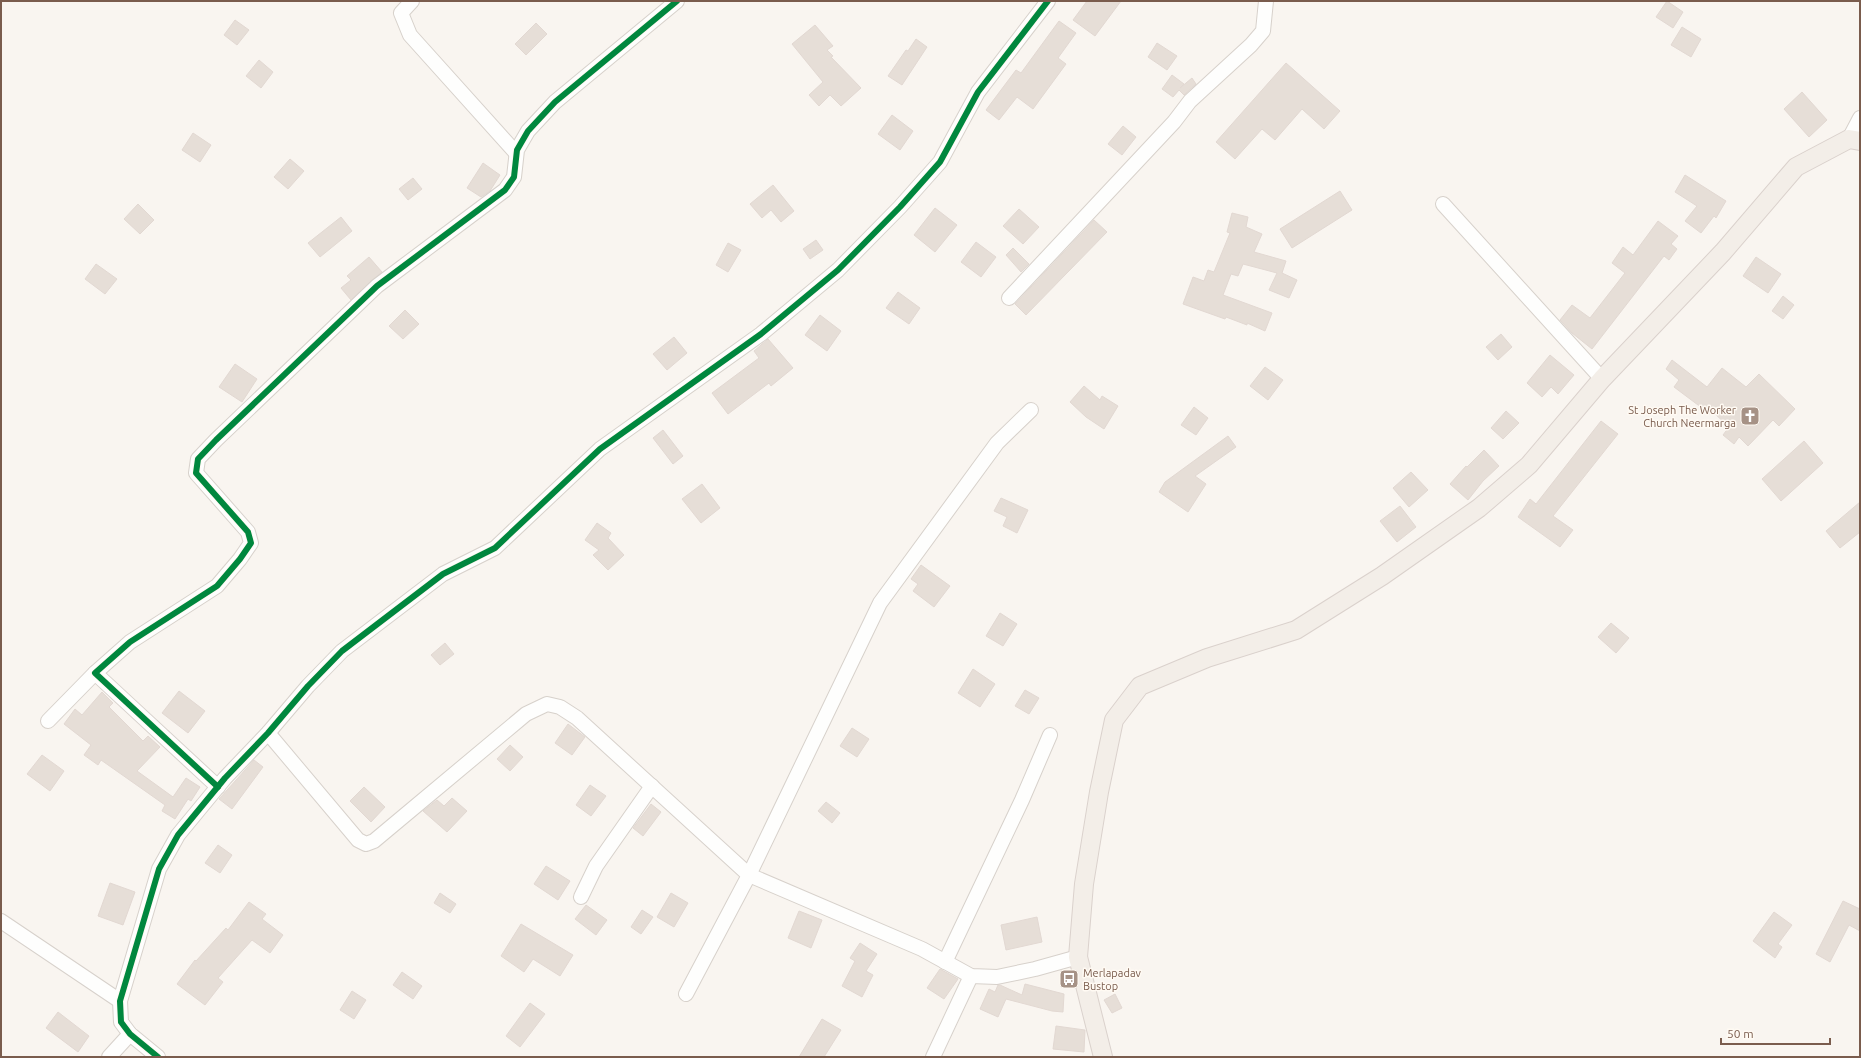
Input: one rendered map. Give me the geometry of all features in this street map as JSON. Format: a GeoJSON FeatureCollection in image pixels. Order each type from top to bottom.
{"type":"FeatureCollection","features":[{"type":"Feature","properties":{"kind":"main road"},"geometry":{"type":"LineString","coordinates":[[1103,1057],[1078,956],[1084,884],[1099,792],[1114,720],[1140,686],[1207,658],[1296,630],[1382,576],[1479,508],[1529,465],[1602,379],[1723,252],[1796,168],[1854,140]]}},
{"type":"Feature","properties":{"kind":"street"},"geometry":{"type":"LineString","coordinates":[[412,1],[401,13],[410,35],[516,153]]}},
{"type":"Feature","properties":{"kind":"street"},"geometry":{"type":"LineString","coordinates":[[48,721],[95,673],[130,642],[217,586],[240,559],[251,543],[248,532],[196,473],[198,459],[377,286],[505,190],[514,177],[516,153],[528,131],[555,102],[677,1]]}},
{"type":"Feature","properties":{"kind":"street"},"geometry":{"type":"LineString","coordinates":[[158,1057],[130,1034],[121,1022],[120,1002],[159,869],[178,835],[218,787],[342,651],[443,574],[495,548],[600,449],[662,403],[761,334],[838,270],[900,207],[940,162],[978,92],[1048,1]]}},
{"type":"Feature","properties":{"kind":"street"},"geometry":{"type":"LineString","coordinates":[[1010,298],[1174,122],[1190,101],[1251,45],[1263,31],[1266,1]]}},
{"type":"Feature","properties":{"kind":"street"},"geometry":{"type":"LineString","coordinates":[[1854,140],[1860,118]]}},
{"type":"Feature","properties":{"kind":"street"},"geometry":{"type":"LineString","coordinates":[[1442,204],[1602,379]]}},
{"type":"Feature","properties":{"kind":"street"},"geometry":{"type":"LineString","coordinates":[[686,994],[749,875],[880,603],[997,443],[1031,410]]}},
{"type":"Feature","properties":{"kind":"street"},"geometry":{"type":"LineString","coordinates":[[95,673],[218,787]]}},
{"type":"Feature","properties":{"kind":"street"},"geometry":{"type":"LineString","coordinates":[[268,733],[358,840],[366,844],[374,841],[526,714],[547,704],[560,707],[577,718],[749,875],[922,949],[972,976],[997,977],[1035,969],[1078,956]]}},
{"type":"Feature","properties":{"kind":"street"},"geometry":{"type":"LineString","coordinates":[[945,962],[1022,800],[1050,734]]}},
{"type":"Feature","properties":{"kind":"street"},"geometry":{"type":"LineString","coordinates":[[581,897],[596,866],[652,786]]}},
{"type":"Feature","properties":{"kind":"street"},"geometry":{"type":"LineString","coordinates":[[1,921],[120,1002]]}},
{"type":"Feature","properties":{"kind":"street"},"geometry":{"type":"LineString","coordinates":[[933,1057],[972,976]]}},
{"type":"Feature","properties":{"kind":"street"},"geometry":{"type":"LineString","coordinates":[[109,1057],[130,1034]]}},
{"type":"Feature","properties":{"kind":"building"},"geometry":{"type":"Polygon","coordinates":[[[1087,1],[1121,1],[1095,36],[1073,20],[1087,1]]]}},
{"type":"Feature","properties":{"kind":"building"},"geometry":{"type":"Polygon","coordinates":[[[1667,1],[1683,12],[1673,28],[1656,17],[1667,1]]]}},
{"type":"Feature","properties":{"kind":"building"},"geometry":{"type":"Polygon","coordinates":[[[235,20],[249,30],[237,45],[224,35],[235,20]]]}},
{"type":"Feature","properties":{"kind":"building"},"geometry":{"type":"Polygon","coordinates":[[[1059,21],[1076,33],[1058,58],[1066,64],[1033,109],[1017,97],[999,120],[986,110],[1016,70],[1021,73],[1059,21]]]}},
{"type":"Feature","properties":{"kind":"building"},"geometry":{"type":"Polygon","coordinates":[[[536,23],[547,34],[526,55],[515,44],[536,23]]]}},
{"type":"Feature","properties":{"kind":"building"},"geometry":{"type":"Polygon","coordinates":[[[815,25],[833,46],[827,50],[833,56],[831,57],[861,88],[841,106],[830,95],[819,106],[809,95],[823,82],[792,44],[815,25]]]}},
{"type":"Feature","properties":{"kind":"building"},"geometry":{"type":"Polygon","coordinates":[[[1682,27],[1701,39],[1691,57],[1671,45],[1682,27]]]}},
{"type":"Feature","properties":{"kind":"building"},"geometry":{"type":"Polygon","coordinates":[[[916,39],[927,47],[902,85],[888,76],[906,50],[908,51],[916,39]]]}},
{"type":"Feature","properties":{"kind":"building"},"geometry":{"type":"Polygon","coordinates":[[[1157,43],[1177,56],[1167,70],[1148,57],[1157,43]]]}},
{"type":"Feature","properties":{"kind":"building"},"geometry":{"type":"Polygon","coordinates":[[[259,60],[273,72],[261,88],[246,76],[259,60]]]}},
{"type":"Feature","properties":{"kind":"building"},"geometry":{"type":"Polygon","coordinates":[[[1286,63],[1340,111],[1324,129],[1302,109],[1275,140],[1262,129],[1235,159],[1216,142],[1286,63]]]}},
{"type":"Feature","properties":{"kind":"building"},"geometry":{"type":"Polygon","coordinates":[[[1172,75],[1184,84],[1180,88],[1192,78],[1196,84],[1184,95],[1179,90],[1173,97],[1162,89],[1172,75]]]}},
{"type":"Feature","properties":{"kind":"building"},"geometry":{"type":"Polygon","coordinates":[[[1802,92],[1827,120],[1809,137],[1784,109],[1802,92]]]}},
{"type":"Feature","properties":{"kind":"building"},"geometry":{"type":"Polygon","coordinates":[[[892,115],[913,131],[900,150],[878,134],[892,115]]]}},
{"type":"Feature","properties":{"kind":"building"},"geometry":{"type":"Polygon","coordinates":[[[1123,126],[1136,137],[1122,155],[1108,144],[1123,126]]]}},
{"type":"Feature","properties":{"kind":"building"},"geometry":{"type":"Polygon","coordinates":[[[193,133],[211,145],[200,162],[182,150],[193,133]]]}},
{"type":"Feature","properties":{"kind":"building"},"geometry":{"type":"Polygon","coordinates":[[[290,159],[304,171],[288,189],[274,177],[290,159]]]}},
{"type":"Feature","properties":{"kind":"building"},"geometry":{"type":"Polygon","coordinates":[[[483,163],[500,175],[490,191],[481,197],[467,188],[483,163]]]}},
{"type":"Feature","properties":{"kind":"building"},"geometry":{"type":"Polygon","coordinates":[[[1685,175],[1726,201],[1716,218],[1714,216],[1701,233],[1685,221],[1697,206],[1675,192],[1685,175]]]}},
{"type":"Feature","properties":{"kind":"building"},"geometry":{"type":"Polygon","coordinates":[[[413,178],[422,189],[408,200],[399,189],[413,178]]]}},
{"type":"Feature","properties":{"kind":"building"},"geometry":{"type":"Polygon","coordinates":[[[773,185],[794,211],[781,222],[771,210],[762,218],[750,204],[773,185]]]}},
{"type":"Feature","properties":{"kind":"building"},"geometry":{"type":"Polygon","coordinates":[[[1340,191],[1352,210],[1292,248],[1280,229],[1340,191]]]}},
{"type":"Feature","properties":{"kind":"building"},"geometry":{"type":"Polygon","coordinates":[[[138,204],[154,220],[140,234],[124,219],[138,204]]]}},
{"type":"Feature","properties":{"kind":"building"},"geometry":{"type":"Polygon","coordinates":[[[935,208],[957,225],[935,252],[914,235],[935,208]]]}},
{"type":"Feature","properties":{"kind":"building"},"geometry":{"type":"Polygon","coordinates":[[[1019,209],[1039,227],[1023,244],[1003,226],[1019,209]]]}},
{"type":"Feature","properties":{"kind":"building"},"geometry":{"type":"Polygon","coordinates":[[[1232,213],[1248,217],[1246,227],[1262,234],[1254,252],[1286,261],[1282,273],[1297,280],[1289,298],[1269,290],[1277,273],[1243,264],[1238,276],[1231,274],[1223,295],[1272,313],[1265,331],[1247,323],[1247,325],[1226,317],[1225,319],[1183,304],[1193,277],[1204,281],[1208,270],[1214,272],[1230,233],[1227,232],[1232,213]]]}},
{"type":"Feature","properties":{"kind":"building"},"geometry":{"type":"Polygon","coordinates":[[[341,217],[352,231],[320,257],[308,243],[341,217]]]}},
{"type":"Feature","properties":{"kind":"building"},"geometry":{"type":"Polygon","coordinates":[[[1094,220],[1107,232],[1026,315],[1015,304],[1094,220]]]}},
{"type":"Feature","properties":{"kind":"building"},"geometry":{"type":"Polygon","coordinates":[[[1658,221],[1678,236],[1671,244],[1677,249],[1669,260],[1664,256],[1592,349],[1572,333],[1560,320],[1572,305],[1590,318],[1625,273],[1612,263],[1623,247],[1633,255],[1658,221]]]}},
{"type":"Feature","properties":{"kind":"building"},"geometry":{"type":"Polygon","coordinates":[[[816,240],[823,250],[810,259],[803,249],[816,240]]]}},
{"type":"Feature","properties":{"kind":"building"},"geometry":{"type":"Polygon","coordinates":[[[976,242],[996,257],[981,277],[961,262],[976,242]]]}},
{"type":"Feature","properties":{"kind":"building"},"geometry":{"type":"Polygon","coordinates":[[[728,243],[741,250],[728,272],[716,265],[728,243]]]}},
{"type":"Feature","properties":{"kind":"building"},"geometry":{"type":"Polygon","coordinates":[[[1013,248],[1029,264],[1021,272],[1006,255],[1013,248]]]}},
{"type":"Feature","properties":{"kind":"building"},"geometry":{"type":"Polygon","coordinates":[[[369,257],[382,272],[351,300],[341,288],[351,280],[347,276],[369,257]]]}},
{"type":"Feature","properties":{"kind":"building"},"geometry":{"type":"Polygon","coordinates":[[[1756,257],[1781,274],[1768,293],[1743,276],[1756,257]]]}},
{"type":"Feature","properties":{"kind":"building"},"geometry":{"type":"Polygon","coordinates":[[[96,264],[117,279],[105,294],[85,279],[96,264]]]}},
{"type":"Feature","properties":{"kind":"building"},"geometry":{"type":"Polygon","coordinates":[[[898,292],[920,308],[909,324],[886,308],[898,292]]]}},
{"type":"Feature","properties":{"kind":"building"},"geometry":{"type":"Polygon","coordinates":[[[1783,296],[1794,305],[1783,319],[1772,311],[1783,296]]]}},
{"type":"Feature","properties":{"kind":"building"},"geometry":{"type":"Polygon","coordinates":[[[405,310],[419,324],[403,339],[389,326],[405,310]]]}},
{"type":"Feature","properties":{"kind":"building"},"geometry":{"type":"Polygon","coordinates":[[[820,315],[841,331],[827,351],[805,335],[820,315]]]}},
{"type":"Feature","properties":{"kind":"building"},"geometry":{"type":"Polygon","coordinates":[[[1501,334],[1512,347],[1498,360],[1486,347],[1501,334]]]}},
{"type":"Feature","properties":{"kind":"building"},"geometry":{"type":"Polygon","coordinates":[[[674,337],[687,353],[667,370],[653,354],[674,337]]]}},
{"type":"Feature","properties":{"kind":"building"},"geometry":{"type":"Polygon","coordinates":[[[768,339],[793,368],[771,386],[769,383],[728,414],[712,393],[759,358],[754,351],[768,339]]]}},
{"type":"Feature","properties":{"kind":"building"},"geometry":{"type":"Polygon","coordinates":[[[1550,355],[1574,375],[1558,394],[1551,387],[1542,397],[1527,383],[1550,355]]]}},
{"type":"Feature","properties":{"kind":"building"},"geometry":{"type":"Polygon","coordinates":[[[1672,360],[1707,387],[1722,368],[1746,387],[1759,374],[1795,409],[1779,426],[1773,420],[1748,446],[1739,437],[1734,444],[1723,435],[1729,427],[1712,411],[1710,414],[1674,387],[1679,380],[1666,369],[1672,360]]]}},
{"type":"Feature","properties":{"kind":"building"},"geometry":{"type":"Polygon","coordinates":[[[235,364],[257,379],[242,402],[219,387],[235,364]]]}},
{"type":"Feature","properties":{"kind":"building"},"geometry":{"type":"Polygon","coordinates":[[[1265,367],[1283,380],[1268,400],[1250,386],[1265,367]]]}},
{"type":"Feature","properties":{"kind":"building"},"geometry":{"type":"Polygon","coordinates":[[[1084,386],[1100,400],[1102,396],[1118,406],[1104,429],[1086,417],[1070,402],[1084,386]]]}},
{"type":"Feature","properties":{"kind":"building"},"geometry":{"type":"Polygon","coordinates":[[[1194,407],[1208,418],[1196,435],[1181,425],[1194,407]]]}},
{"type":"Feature","properties":{"kind":"building"},"geometry":{"type":"Polygon","coordinates":[[[1506,411],[1519,423],[1503,439],[1491,428],[1506,411]]]}},
{"type":"Feature","properties":{"kind":"building"},"geometry":{"type":"Polygon","coordinates":[[[1601,421],[1618,434],[1553,516],[1573,530],[1560,547],[1518,517],[1530,499],[1536,504],[1601,421]]]}},
{"type":"Feature","properties":{"kind":"building"},"geometry":{"type":"Polygon","coordinates":[[[663,430],[683,456],[673,464],[653,438],[663,430]]]}},
{"type":"Feature","properties":{"kind":"building"},"geometry":{"type":"Polygon","coordinates":[[[1228,436],[1236,447],[1195,476],[1206,484],[1188,512],[1159,492],[1165,482],[1228,436]]]}},
{"type":"Feature","properties":{"kind":"building"},"geometry":{"type":"Polygon","coordinates":[[[1804,441],[1823,463],[1781,501],[1762,479],[1804,441]]]}},
{"type":"Feature","properties":{"kind":"building"},"geometry":{"type":"Polygon","coordinates":[[[1484,450],[1499,466],[1483,481],[1468,500],[1450,484],[1466,466],[1467,467],[1484,450]]]}},
{"type":"Feature","properties":{"kind":"building"},"geometry":{"type":"Polygon","coordinates":[[[1411,472],[1428,490],[1409,507],[1393,488],[1411,472]]]}},
{"type":"Feature","properties":{"kind":"building"},"geometry":{"type":"Polygon","coordinates":[[[702,484],[720,508],[701,523],[682,499],[702,484]]]}},
{"type":"Feature","properties":{"kind":"building"},"geometry":{"type":"Polygon","coordinates":[[[1001,498],[1028,510],[1017,533],[1003,526],[1007,517],[994,511],[1001,498]]]}},
{"type":"Feature","properties":{"kind":"building"},"geometry":{"type":"Polygon","coordinates":[[[1860,502],[1860,532],[1840,548],[1826,531],[1860,502]]]}},
{"type":"Feature","properties":{"kind":"building"},"geometry":{"type":"Polygon","coordinates":[[[1400,506],[1416,527],[1397,542],[1380,521],[1400,506]]]}},
{"type":"Feature","properties":{"kind":"building"},"geometry":{"type":"Polygon","coordinates":[[[597,523],[611,533],[608,538],[624,555],[608,570],[593,555],[599,550],[585,540],[597,523]]]}},
{"type":"Feature","properties":{"kind":"building"},"geometry":{"type":"Polygon","coordinates":[[[921,565],[950,586],[934,607],[913,591],[918,584],[911,579],[921,565]]]}},
{"type":"Feature","properties":{"kind":"building"},"geometry":{"type":"Polygon","coordinates":[[[1000,613],[1017,624],[1003,646],[986,636],[1000,613]]]}},
{"type":"Feature","properties":{"kind":"building"},"geometry":{"type":"Polygon","coordinates":[[[1611,623],[1629,638],[1616,653],[1598,637],[1611,623]]]}},
{"type":"Feature","properties":{"kind":"building"},"geometry":{"type":"Polygon","coordinates":[[[445,643],[454,654],[440,665],[431,655],[445,643]]]}},
{"type":"Feature","properties":{"kind":"building"},"geometry":{"type":"Polygon","coordinates":[[[973,669],[995,684],[980,707],[958,693],[973,669]]]}},
{"type":"Feature","properties":{"kind":"building"},"geometry":{"type":"Polygon","coordinates":[[[1025,690],[1039,698],[1029,714],[1015,706],[1025,690]]]}},
{"type":"Feature","properties":{"kind":"building"},"geometry":{"type":"Polygon","coordinates":[[[179,691],[205,711],[188,733],[162,713],[179,691]]]}},
{"type":"Feature","properties":{"kind":"building"},"geometry":{"type":"Polygon","coordinates":[[[102,692],[113,703],[109,707],[143,741],[148,736],[160,747],[137,771],[173,797],[186,778],[200,787],[191,801],[188,799],[175,819],[162,811],[165,805],[101,760],[98,765],[84,755],[91,745],[64,724],[75,709],[82,715],[102,692]]]}},
{"type":"Feature","properties":{"kind":"building"},"geometry":{"type":"Polygon","coordinates":[[[568,724],[585,737],[572,755],[555,743],[568,724]]]}},
{"type":"Feature","properties":{"kind":"building"},"geometry":{"type":"Polygon","coordinates":[[[852,728],[869,739],[857,757],[840,746],[852,728]]]}},
{"type":"Feature","properties":{"kind":"building"},"geometry":{"type":"Polygon","coordinates":[[[510,745],[523,757],[510,771],[497,759],[510,745]]]}},
{"type":"Feature","properties":{"kind":"building"},"geometry":{"type":"Polygon","coordinates":[[[42,755],[64,771],[50,791],[27,774],[42,755]]]}},
{"type":"Feature","properties":{"kind":"building"},"geometry":{"type":"Polygon","coordinates":[[[254,760],[263,767],[232,809],[219,799],[254,760]]]}},
{"type":"Feature","properties":{"kind":"building"},"geometry":{"type":"Polygon","coordinates":[[[590,785],[606,796],[591,816],[576,805],[590,785]]]}},
{"type":"Feature","properties":{"kind":"building"},"geometry":{"type":"Polygon","coordinates":[[[364,787],[385,807],[371,822],[350,801],[364,787]]]}},
{"type":"Feature","properties":{"kind":"building"},"geometry":{"type":"Polygon","coordinates":[[[452,798],[467,811],[447,832],[423,811],[437,800],[444,806],[452,798]]]}},
{"type":"Feature","properties":{"kind":"building"},"geometry":{"type":"Polygon","coordinates":[[[826,802],[840,813],[832,823],[818,811],[826,802]]]}},
{"type":"Feature","properties":{"kind":"building"},"geometry":{"type":"Polygon","coordinates":[[[651,804],[661,812],[643,836],[633,828],[651,804]]]}},
{"type":"Feature","properties":{"kind":"building"},"geometry":{"type":"Polygon","coordinates":[[[218,845],[232,855],[220,873],[205,863],[218,845]]]}},
{"type":"Feature","properties":{"kind":"building"},"geometry":{"type":"Polygon","coordinates":[[[546,866],[570,881],[558,900],[534,884],[546,866]]]}},
{"type":"Feature","properties":{"kind":"building"},"geometry":{"type":"Polygon","coordinates":[[[110,883],[135,892],[123,925],[98,916],[110,883]]]}},
{"type":"Feature","properties":{"kind":"building"},"geometry":{"type":"Polygon","coordinates":[[[440,893],[456,904],[450,913],[434,903],[440,893]]]}},
{"type":"Feature","properties":{"kind":"building"},"geometry":{"type":"Polygon","coordinates":[[[671,893],[688,903],[674,927],[657,917],[671,893]]]}},
{"type":"Feature","properties":{"kind":"building"},"geometry":{"type":"Polygon","coordinates":[[[1843,901],[1860,909],[1860,931],[1849,925],[1830,962],[1816,954],[1843,901]]]}},
{"type":"Feature","properties":{"kind":"building"},"geometry":{"type":"Polygon","coordinates":[[[249,902],[266,914],[262,919],[283,935],[270,953],[252,940],[218,978],[223,982],[205,1005],[177,984],[195,960],[196,961],[226,928],[228,930],[249,902]]]}},
{"type":"Feature","properties":{"kind":"building"},"geometry":{"type":"Polygon","coordinates":[[[586,905],[607,920],[596,935],[575,919],[586,905]]]}},
{"type":"Feature","properties":{"kind":"building"},"geometry":{"type":"Polygon","coordinates":[[[642,910],[653,917],[641,934],[631,927],[642,910]]]}},
{"type":"Feature","properties":{"kind":"building"},"geometry":{"type":"Polygon","coordinates":[[[799,911],[822,920],[811,948],[788,938],[799,911]]]}},
{"type":"Feature","properties":{"kind":"building"},"geometry":{"type":"Polygon","coordinates":[[[1774,912],[1792,925],[1778,944],[1782,947],[1775,958],[1753,941],[1774,912]]]}},
{"type":"Feature","properties":{"kind":"building"},"geometry":{"type":"Polygon","coordinates":[[[1037,917],[1042,942],[1006,950],[1001,925],[1037,917]]]}},
{"type":"Feature","properties":{"kind":"building"},"geometry":{"type":"Polygon","coordinates":[[[521,924],[573,955],[560,976],[533,959],[524,972],[501,956],[521,924]]]}},
{"type":"Feature","properties":{"kind":"building"},"geometry":{"type":"Polygon","coordinates":[[[860,943],[877,954],[866,971],[873,975],[862,997],[842,986],[855,961],[850,958],[860,943]]]}},
{"type":"Feature","properties":{"kind":"building"},"geometry":{"type":"Polygon","coordinates":[[[940,969],[958,979],[944,999],[927,988],[940,969]]]}},
{"type":"Feature","properties":{"kind":"building"},"geometry":{"type":"Polygon","coordinates":[[[402,972],[422,986],[413,999],[393,985],[402,972]]]}},
{"type":"Feature","properties":{"kind":"building"},"geometry":{"type":"Polygon","coordinates":[[[1025,984],[1064,994],[1063,1012],[1052,1011],[1006,999],[998,1017],[980,1009],[989,989],[995,992],[998,985],[1000,985],[1022,995],[1025,984]]]}},
{"type":"Feature","properties":{"kind":"building"},"geometry":{"type":"Polygon","coordinates":[[[352,991],[366,1000],[354,1019],[340,1010],[352,991]]]}},
{"type":"Feature","properties":{"kind":"building"},"geometry":{"type":"Polygon","coordinates":[[[1115,994],[1122,1008],[1112,1013],[1104,1000],[1115,994]]]}},
{"type":"Feature","properties":{"kind":"building"},"geometry":{"type":"Polygon","coordinates":[[[530,1003],[545,1014],[520,1047],[506,1036],[530,1003]]]}},
{"type":"Feature","properties":{"kind":"building"},"geometry":{"type":"Polygon","coordinates":[[[58,1012],[89,1036],[78,1052],[46,1028],[58,1012]]]}},
{"type":"Feature","properties":{"kind":"building"},"geometry":{"type":"Polygon","coordinates":[[[822,1019],[841,1030],[824,1057],[799,1057],[822,1019]]]}},
{"type":"Feature","properties":{"kind":"building"},"geometry":{"type":"Polygon","coordinates":[[[1056,1026],[1085,1030],[1084,1052],[1053,1049],[1056,1026]]]}},
{"type":"Feature","properties":{"kind":"cycle path"},"geometry":{"type":"LineString","coordinates":[[218,787],[95,673],[130,642],[217,586],[240,559],[251,543],[248,532],[196,473],[198,459],[377,286],[505,190],[514,177],[517,150],[528,131],[555,102],[677,1]]}},
{"type":"Feature","properties":{"kind":"cycle path"},"geometry":{"type":"LineString","coordinates":[[158,1057],[130,1034],[121,1022],[120,1001],[159,869],[178,835],[225,778],[268,733],[308,686],[342,651],[443,574],[495,548],[600,449],[761,334],[838,270],[900,207],[940,162],[978,92],[1048,1]]}},
{"type":"Feature","properties":{"kind":"place","name":"St Joseph The Worker Church Neermarga"},"geometry":{"type":"Point","coordinates":[1750,416]}},
{"type":"Feature","properties":{"kind":"place","name":"Merlapadav Bustop"},"geometry":{"type":"Point","coordinates":[1069,979]}}]}
